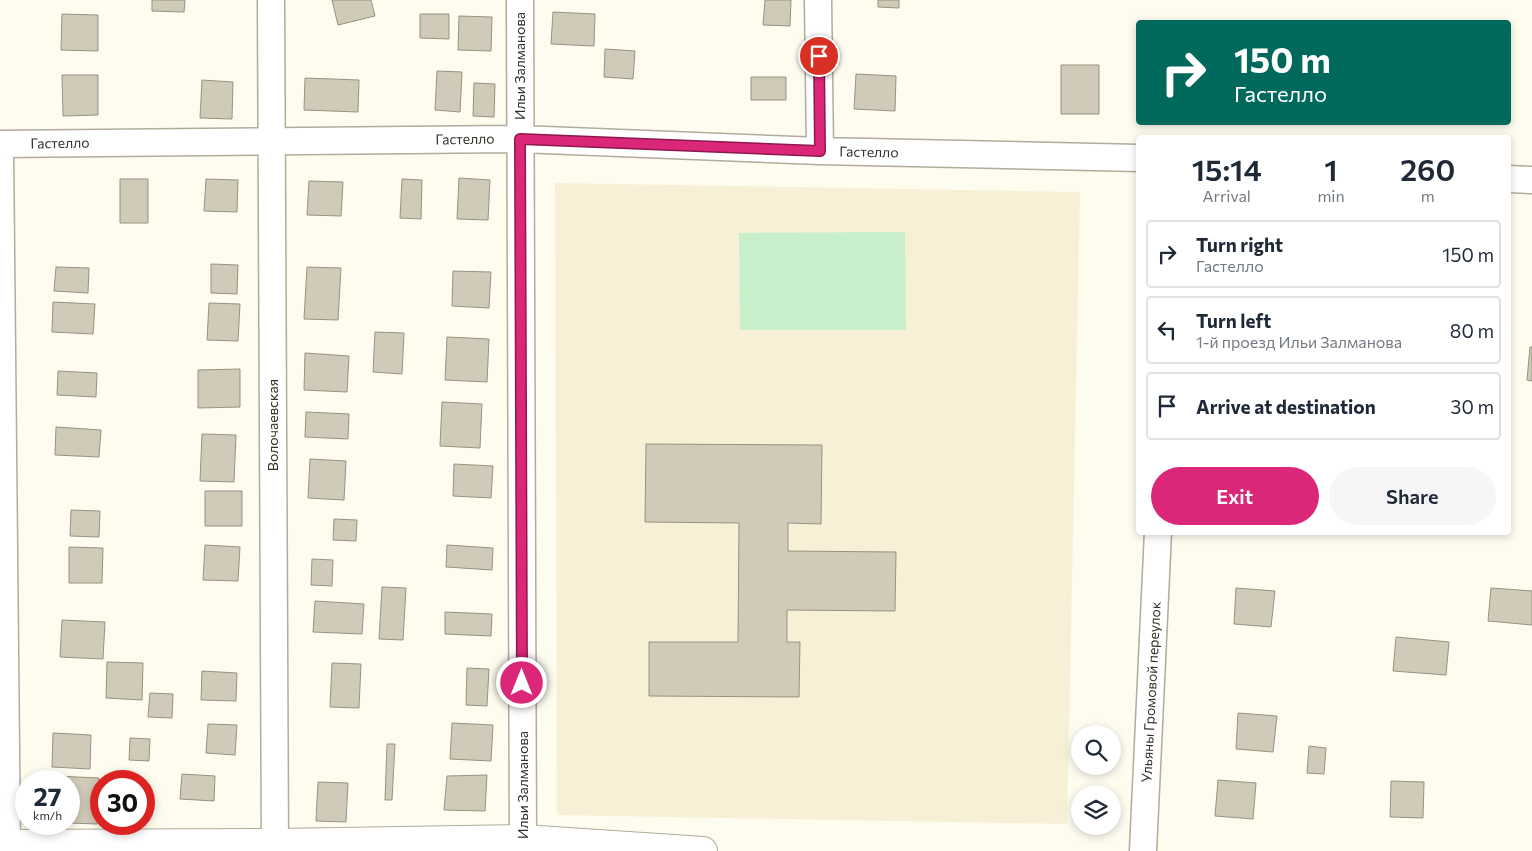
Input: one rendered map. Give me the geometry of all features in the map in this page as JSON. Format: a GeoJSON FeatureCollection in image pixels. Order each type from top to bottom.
{"type":"FeatureCollection","features":[{"type":"Feature","properties":{"kind":"street","name":"Волочаевская"},"geometry":{"type":"LineString","coordinates":[[271,0],[275,847]]}},
{"type":"Feature","properties":{"kind":"street","name":"Ильи Залманова"},"geometry":{"type":"LineString","coordinates":[[520,0],[523,845]]}},
{"type":"Feature","properties":{"kind":"street"},"geometry":{"type":"LineString","coordinates":[[818,0],[820,151]]}},
{"type":"Feature","properties":{"kind":"street","name":"Гастелло"},"geometry":{"type":"LineString","coordinates":[[0,144],[520,139],[820,151],[1136,158]]}},
{"type":"Feature","properties":{"kind":"street"},"geometry":{"type":"LineString","coordinates":[[0,151],[5,846],[275,847],[523,845],[703,851]]}},
{"type":"Feature","properties":{"kind":"street"},"geometry":{"type":"LineString","coordinates":[[1511,178],[1532,180]]}},
{"type":"Feature","properties":{"kind":"street","name":"Ульяны Громовой переулок"},"geometry":{"type":"LineString","coordinates":[[1143,851],[1158,535]]}},
{"type":"Feature","properties":{"kind":"shaded area"},"geometry":{"type":"Polygon","coordinates":[[[555,183],[1080,192],[1067,824],[557,815],[555,183]]]}},
{"type":"Feature","properties":{"kind":"green space"},"geometry":{"type":"Polygon","coordinates":[[[905,232],[906,330],[740,330],[739,233],[905,232]]]}},
{"type":"Feature","properties":{"kind":"building"},"geometry":{"type":"Polygon","coordinates":[[[152,0],[185,0],[184,12],[152,11],[152,0]]]}},
{"type":"Feature","properties":{"kind":"building"},"geometry":{"type":"Polygon","coordinates":[[[332,0],[371,0],[375,16],[338,25],[332,0]]]}},
{"type":"Feature","properties":{"kind":"building"},"geometry":{"type":"Polygon","coordinates":[[[765,0],[791,0],[790,26],[763,25],[765,0]]]}},
{"type":"Feature","properties":{"kind":"building"},"geometry":{"type":"Polygon","coordinates":[[[878,0],[899,0],[899,8],[878,7],[878,0]]]}},
{"type":"Feature","properties":{"kind":"building"},"geometry":{"type":"Polygon","coordinates":[[[553,12],[595,14],[594,46],[551,44],[553,12]]]}},
{"type":"Feature","properties":{"kind":"building"},"geometry":{"type":"Polygon","coordinates":[[[62,14],[98,15],[98,51],[61,50],[62,14]]]}},
{"type":"Feature","properties":{"kind":"building"},"geometry":{"type":"Polygon","coordinates":[[[420,14],[449,14],[449,39],[420,38],[420,14]]]}},
{"type":"Feature","properties":{"kind":"building"},"geometry":{"type":"Polygon","coordinates":[[[459,16],[492,17],[491,51],[458,50],[459,16]]]}},
{"type":"Feature","properties":{"kind":"building"},"geometry":{"type":"Polygon","coordinates":[[[605,49],[635,51],[633,79],[604,77],[605,49]]]}},
{"type":"Feature","properties":{"kind":"building"},"geometry":{"type":"Polygon","coordinates":[[[1061,65],[1099,65],[1099,114],[1061,114],[1061,65]]]}},
{"type":"Feature","properties":{"kind":"building"},"geometry":{"type":"Polygon","coordinates":[[[437,71],[462,72],[460,112],[435,110],[437,71]]]}},
{"type":"Feature","properties":{"kind":"building"},"geometry":{"type":"Polygon","coordinates":[[[856,74],[896,76],[895,111],[854,109],[856,74]]]}},
{"type":"Feature","properties":{"kind":"building"},"geometry":{"type":"Polygon","coordinates":[[[62,75],[98,75],[98,115],[63,116],[62,75]]]}},
{"type":"Feature","properties":{"kind":"building"},"geometry":{"type":"Polygon","coordinates":[[[751,77],[786,77],[786,100],[751,100],[751,77]]]}},
{"type":"Feature","properties":{"kind":"building"},"geometry":{"type":"Polygon","coordinates":[[[305,78],[359,80],[358,112],[304,110],[305,78]]]}},
{"type":"Feature","properties":{"kind":"building"},"geometry":{"type":"Polygon","coordinates":[[[202,80],[233,82],[232,119],[200,118],[202,80]]]}},
{"type":"Feature","properties":{"kind":"building"},"geometry":{"type":"Polygon","coordinates":[[[474,83],[495,84],[494,117],[473,116],[474,83]]]}},
{"type":"Feature","properties":{"kind":"building"},"geometry":{"type":"Polygon","coordinates":[[[459,178],[490,180],[488,220],[457,219],[459,178]]]}},
{"type":"Feature","properties":{"kind":"building"},"geometry":{"type":"Polygon","coordinates":[[[120,179],[148,179],[148,223],[120,223],[120,179]]]}},
{"type":"Feature","properties":{"kind":"building"},"geometry":{"type":"Polygon","coordinates":[[[206,179],[238,180],[237,212],[204,211],[206,179]]]}},
{"type":"Feature","properties":{"kind":"building"},"geometry":{"type":"Polygon","coordinates":[[[402,179],[422,180],[421,219],[400,218],[402,179]]]}},
{"type":"Feature","properties":{"kind":"building"},"geometry":{"type":"Polygon","coordinates":[[[309,181],[343,182],[341,216],[307,215],[309,181]]]}},
{"type":"Feature","properties":{"kind":"building"},"geometry":{"type":"Polygon","coordinates":[[[211,264],[238,265],[237,294],[211,293],[211,264]]]}},
{"type":"Feature","properties":{"kind":"building"},"geometry":{"type":"Polygon","coordinates":[[[56,267],[89,268],[88,293],[54,291],[56,267]]]}},
{"type":"Feature","properties":{"kind":"building"},"geometry":{"type":"Polygon","coordinates":[[[307,267],[341,268],[338,320],[304,319],[307,267]]]}},
{"type":"Feature","properties":{"kind":"building"},"geometry":{"type":"Polygon","coordinates":[[[453,271],[491,272],[489,308],[452,306],[453,271]]]}},
{"type":"Feature","properties":{"kind":"building"},"geometry":{"type":"Polygon","coordinates":[[[53,302],[95,304],[93,334],[52,332],[53,302]]]}},
{"type":"Feature","properties":{"kind":"building"},"geometry":{"type":"Polygon","coordinates":[[[209,303],[240,304],[238,341],[207,340],[209,303]]]}},
{"type":"Feature","properties":{"kind":"building"},"geometry":{"type":"Polygon","coordinates":[[[375,332],[404,333],[402,374],[373,372],[375,332]]]}},
{"type":"Feature","properties":{"kind":"building"},"geometry":{"type":"Polygon","coordinates":[[[447,337],[489,339],[487,382],[445,380],[447,337]]]}},
{"type":"Feature","properties":{"kind":"building"},"geometry":{"type":"Polygon","coordinates":[[[1530,347],[1532,347],[1532,381],[1527,380],[1530,347]]]}},
{"type":"Feature","properties":{"kind":"building"},"geometry":{"type":"Polygon","coordinates":[[[305,353],[349,356],[347,392],[304,390],[305,353]]]}},
{"type":"Feature","properties":{"kind":"building"},"geometry":{"type":"Polygon","coordinates":[[[240,369],[240,407],[198,408],[198,370],[240,369]]]}},
{"type":"Feature","properties":{"kind":"building"},"geometry":{"type":"Polygon","coordinates":[[[58,371],[97,373],[96,397],[57,395],[58,371]]]}},
{"type":"Feature","properties":{"kind":"building"},"geometry":{"type":"Polygon","coordinates":[[[442,402],[482,404],[480,448],[440,446],[442,402]]]}},
{"type":"Feature","properties":{"kind":"building"},"geometry":{"type":"Polygon","coordinates":[[[306,412],[349,414],[348,439],[305,437],[306,412]]]}},
{"type":"Feature","properties":{"kind":"building"},"geometry":{"type":"Polygon","coordinates":[[[56,427],[101,430],[99,457],[55,455],[56,427]]]}},
{"type":"Feature","properties":{"kind":"building"},"geometry":{"type":"Polygon","coordinates":[[[202,434],[236,435],[234,482],[200,481],[202,434]]]}},
{"type":"Feature","properties":{"kind":"building"},"geometry":{"type":"Polygon","coordinates":[[[646,444],[822,445],[821,524],[788,523],[788,551],[896,552],[895,611],[787,610],[787,642],[800,642],[799,697],[649,696],[649,642],[738,642],[739,523],[645,522],[646,444]]]}},
{"type":"Feature","properties":{"kind":"building"},"geometry":{"type":"Polygon","coordinates":[[[310,459],[346,461],[344,500],[308,498],[310,459]]]}},
{"type":"Feature","properties":{"kind":"building"},"geometry":{"type":"Polygon","coordinates":[[[454,464],[493,466],[491,498],[453,496],[454,464]]]}},
{"type":"Feature","properties":{"kind":"building"},"geometry":{"type":"Polygon","coordinates":[[[205,491],[242,491],[242,526],[205,526],[205,491]]]}},
{"type":"Feature","properties":{"kind":"building"},"geometry":{"type":"Polygon","coordinates":[[[71,510],[100,511],[99,537],[70,536],[71,510]]]}},
{"type":"Feature","properties":{"kind":"building"},"geometry":{"type":"Polygon","coordinates":[[[334,519],[357,520],[356,541],[333,540],[334,519]]]}},
{"type":"Feature","properties":{"kind":"building"},"geometry":{"type":"Polygon","coordinates":[[[205,545],[240,547],[238,581],[203,580],[205,545]]]}},
{"type":"Feature","properties":{"kind":"building"},"geometry":{"type":"Polygon","coordinates":[[[447,545],[493,548],[492,570],[446,567],[447,545]]]}},
{"type":"Feature","properties":{"kind":"building"},"geometry":{"type":"Polygon","coordinates":[[[69,547],[103,548],[102,583],[69,583],[69,547]]]}},
{"type":"Feature","properties":{"kind":"building"},"geometry":{"type":"Polygon","coordinates":[[[312,559],[333,560],[332,586],[311,585],[312,559]]]}},
{"type":"Feature","properties":{"kind":"building"},"geometry":{"type":"Polygon","coordinates":[[[382,587],[406,588],[403,640],[379,639],[382,587]]]}},
{"type":"Feature","properties":{"kind":"building"},"geometry":{"type":"Polygon","coordinates":[[[1236,588],[1275,591],[1271,627],[1234,624],[1236,588]]]}},
{"type":"Feature","properties":{"kind":"building"},"geometry":{"type":"Polygon","coordinates":[[[1491,588],[1532,591],[1532,625],[1488,621],[1491,588]]]}},
{"type":"Feature","properties":{"kind":"building"},"geometry":{"type":"Polygon","coordinates":[[[315,601],[364,604],[362,634],[313,632],[315,601]]]}},
{"type":"Feature","properties":{"kind":"building"},"geometry":{"type":"Polygon","coordinates":[[[445,612],[492,614],[491,636],[445,634],[445,612]]]}},
{"type":"Feature","properties":{"kind":"building"},"geometry":{"type":"Polygon","coordinates":[[[62,620],[105,622],[103,659],[60,657],[62,620]]]}},
{"type":"Feature","properties":{"kind":"building"},"geometry":{"type":"Polygon","coordinates":[[[1396,637],[1449,642],[1446,675],[1393,671],[1396,637]]]}},
{"type":"Feature","properties":{"kind":"building"},"geometry":{"type":"Polygon","coordinates":[[[107,662],[143,663],[142,700],[106,698],[107,662]]]}},
{"type":"Feature","properties":{"kind":"building"},"geometry":{"type":"Polygon","coordinates":[[[332,663],[361,664],[359,708],[330,707],[332,663]]]}},
{"type":"Feature","properties":{"kind":"building"},"geometry":{"type":"Polygon","coordinates":[[[467,668],[489,669],[487,706],[466,705],[467,668]]]}},
{"type":"Feature","properties":{"kind":"building"},"geometry":{"type":"Polygon","coordinates":[[[202,671],[237,673],[236,701],[201,700],[202,671]]]}},
{"type":"Feature","properties":{"kind":"building"},"geometry":{"type":"Polygon","coordinates":[[[150,693],[173,694],[172,718],[148,717],[150,693]]]}},
{"type":"Feature","properties":{"kind":"building"},"geometry":{"type":"Polygon","coordinates":[[[1238,713],[1277,716],[1273,752],[1236,749],[1238,713]]]}},
{"type":"Feature","properties":{"kind":"building"},"geometry":{"type":"Polygon","coordinates":[[[452,723],[493,725],[491,761],[450,759],[452,723]]]}},
{"type":"Feature","properties":{"kind":"building"},"geometry":{"type":"Polygon","coordinates":[[[208,724],[237,725],[235,755],[206,753],[208,724]]]}},
{"type":"Feature","properties":{"kind":"building"},"geometry":{"type":"Polygon","coordinates":[[[53,733],[91,735],[90,769],[52,767],[53,733]]]}},
{"type":"Feature","properties":{"kind":"building"},"geometry":{"type":"Polygon","coordinates":[[[130,738],[150,739],[149,761],[129,760],[130,738]]]}},
{"type":"Feature","properties":{"kind":"building"},"geometry":{"type":"Polygon","coordinates":[[[387,744],[395,744],[392,800],[385,800],[387,744]]]}},
{"type":"Feature","properties":{"kind":"building"},"geometry":{"type":"Polygon","coordinates":[[[1309,746],[1326,748],[1324,774],[1307,773],[1309,746]]]}},
{"type":"Feature","properties":{"kind":"building"},"geometry":{"type":"Polygon","coordinates":[[[182,774],[215,776],[214,801],[180,799],[182,774]]]}},
{"type":"Feature","properties":{"kind":"building"},"geometry":{"type":"Polygon","coordinates":[[[487,775],[485,811],[444,810],[447,776],[487,775]]]}},
{"type":"Feature","properties":{"kind":"building"},"geometry":{"type":"Polygon","coordinates":[[[80,777],[90,778],[90,824],[80,823],[80,777]]]}},
{"type":"Feature","properties":{"kind":"building"},"geometry":{"type":"Polygon","coordinates":[[[1218,780],[1256,783],[1253,819],[1215,816],[1218,780]]]}},
{"type":"Feature","properties":{"kind":"building"},"geometry":{"type":"Polygon","coordinates":[[[1391,781],[1424,782],[1423,818],[1390,817],[1391,781]]]}},
{"type":"Feature","properties":{"kind":"building"},"geometry":{"type":"Polygon","coordinates":[[[318,782],[348,783],[346,822],[316,821],[318,782]]]}},
{"type":"Feature","properties":{"kind":"route"},"geometry":{"type":"LineString","coordinates":[[522,683],[520,139],[820,151],[819,56]]}}]}
